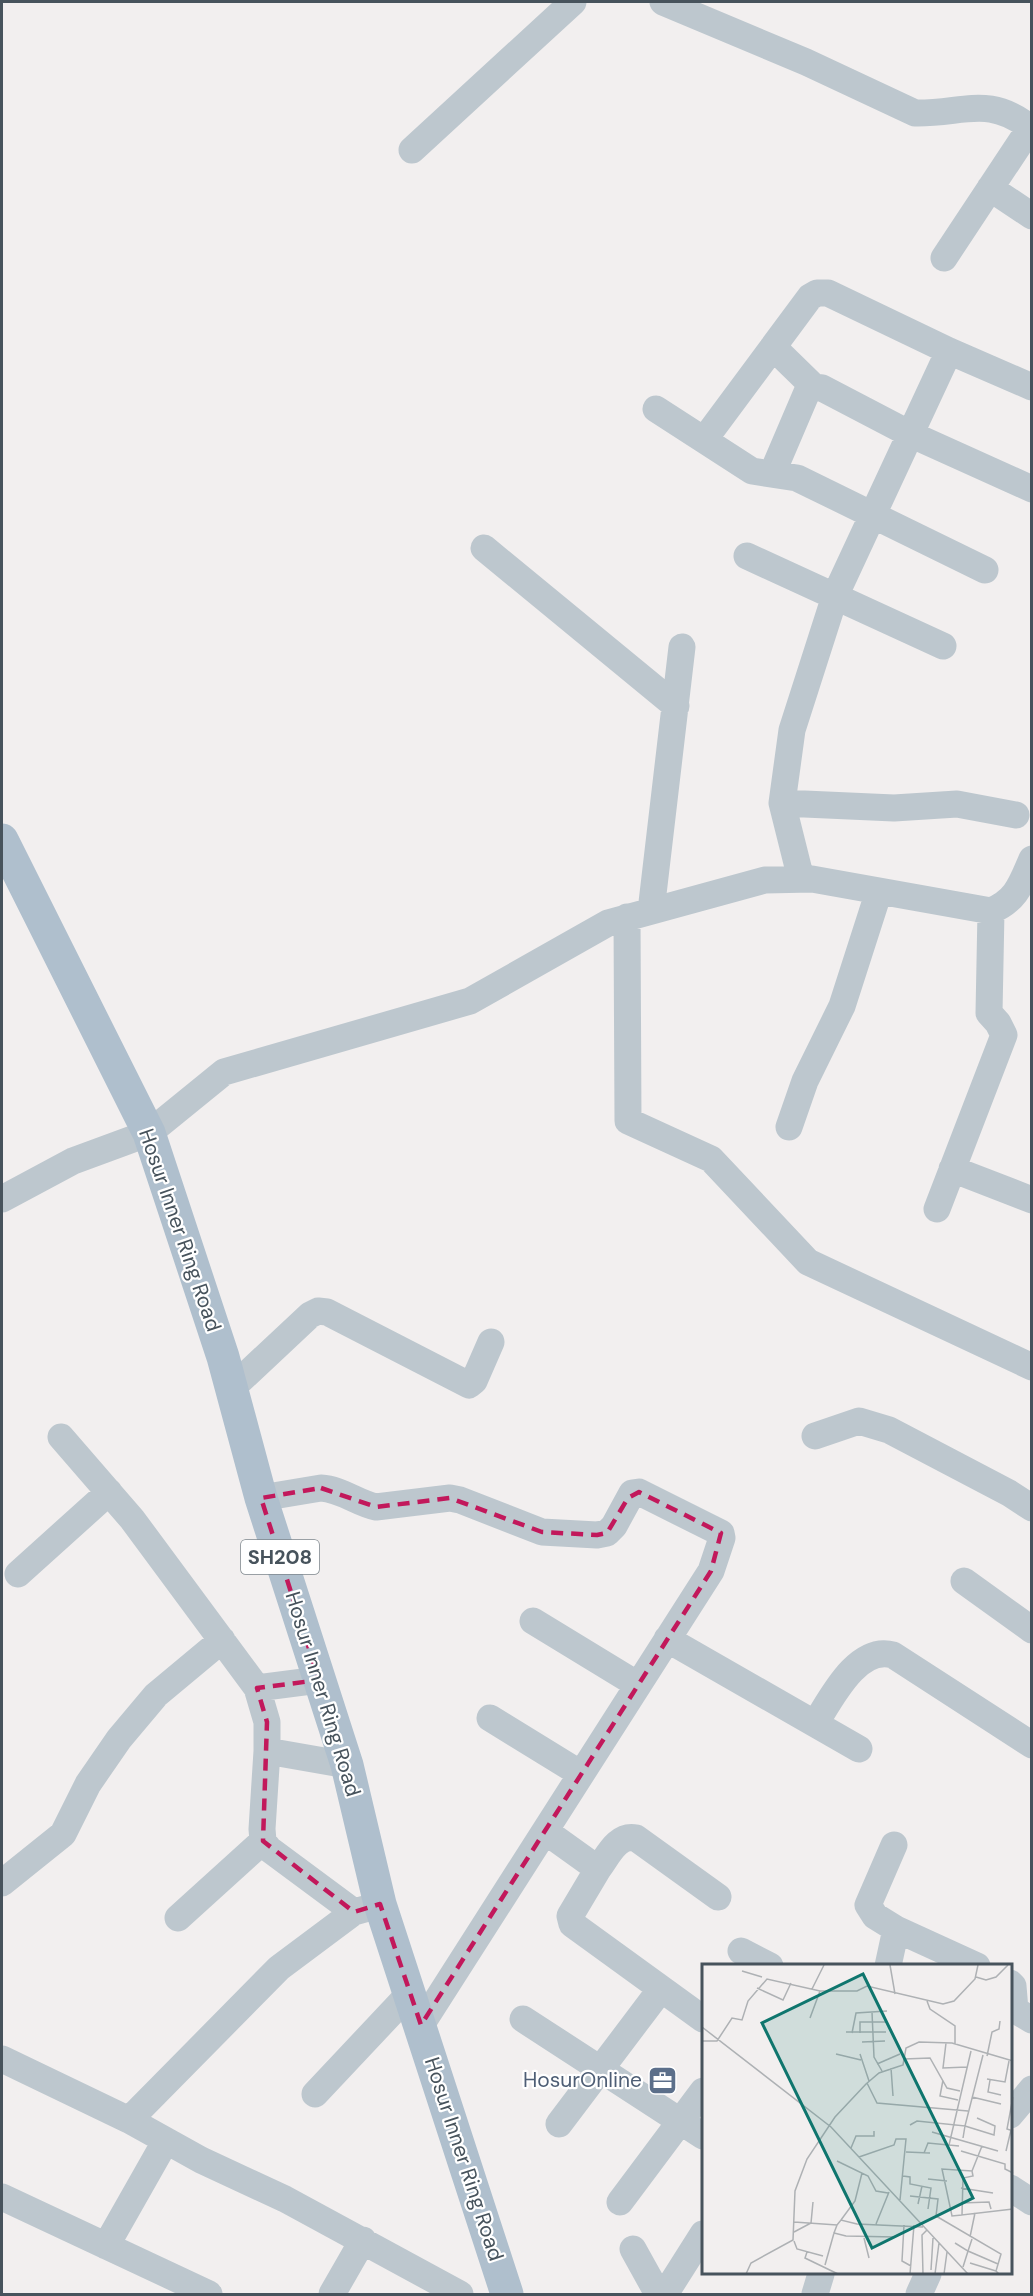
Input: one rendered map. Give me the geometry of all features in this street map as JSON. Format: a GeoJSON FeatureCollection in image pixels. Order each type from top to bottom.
{"type":"FeatureCollection","features":[{"type":"Feature","properties":{"kind":"main road","name":"Hosur Inner Ring Road"},"geometry":{"type":"LineString","coordinates":[[2,840],[149,1133],[232,1388],[261,1498],[347,1765],[367,1908],[410,1993],[507,2295]]}},
{"type":"Feature","properties":{"kind":"street"},"geometry":{"type":"LineString","coordinates":[[412,150],[573,2]]}},
{"type":"Feature","properties":{"kind":"street"},"geometry":{"type":"LineString","coordinates":[[663,2],[806,62],[915,114],[934,114],[976,107],[998,109],[1017,117],[1031,129],[944,258]]}},
{"type":"Feature","properties":{"kind":"street"},"geometry":{"type":"LineString","coordinates":[[990,188],[1032,216]]}},
{"type":"Feature","properties":{"kind":"street"},"geometry":{"type":"LineString","coordinates":[[704,440],[810,297],[818,293],[828,293],[949,351],[1032,387]]}},
{"type":"Feature","properties":{"kind":"street"},"geometry":{"type":"LineString","coordinates":[[773,347],[814,387],[822,388],[910,434],[1032,489]]}},
{"type":"Feature","properties":{"kind":"street"},"geometry":{"type":"LineString","coordinates":[[801,879],[782,803],[792,729],[835,596],[949,351]]}},
{"type":"Feature","properties":{"kind":"street"},"geometry":{"type":"LineString","coordinates":[[772,474],[807,392],[814,387]]}},
{"type":"Feature","properties":{"kind":"street"},"geometry":{"type":"LineString","coordinates":[[656,409],[752,471],[797,477],[985,570]]}},
{"type":"Feature","properties":{"kind":"street"},"geometry":{"type":"LineString","coordinates":[[484,548],[676,706]]}},
{"type":"Feature","properties":{"kind":"street"},"geometry":{"type":"LineString","coordinates":[[747,556],[943,646]]}},
{"type":"Feature","properties":{"kind":"street"},"geometry":{"type":"LineString","coordinates":[[682,647],[676,706],[639,914],[628,1121],[711,1159],[808,1262],[1032,1367]]}},
{"type":"Feature","properties":{"kind":"street"},"geometry":{"type":"LineString","coordinates":[[782,803],[894,808],[957,804],[1016,815]]}},
{"type":"Feature","properties":{"kind":"street"},"geometry":{"type":"LineString","coordinates":[[2,1199],[73,1161],[149,1133],[224,1072],[470,1002],[608,922],[765,880],[812,879],[991,911],[1007,904],[1031,863]]}},
{"type":"Feature","properties":{"kind":"street"},"geometry":{"type":"LineString","coordinates":[[789,1127],[805,1081],[842,1006],[879,891]]}},
{"type":"Feature","properties":{"kind":"street"},"geometry":{"type":"LineString","coordinates":[[937,1209],[1004,1035],[998,1023],[989,1013],[991,911]]}},
{"type":"Feature","properties":{"kind":"street"},"geometry":{"type":"LineString","coordinates":[[952,1169],[1032,1200]]}},
{"type":"Feature","properties":{"kind":"street"},"geometry":{"type":"LineString","coordinates":[[232,1388],[310,1315],[318,1311],[327,1312],[469,1385],[474,1381],[491,1342]]}},
{"type":"Feature","properties":{"kind":"street"},"geometry":{"type":"LineString","coordinates":[[815,1436],[859,1422],[870,1423],[889,1430],[1009,1493],[1032,1508]]}},
{"type":"Feature","properties":{"kind":"street"},"geometry":{"type":"LineString","coordinates":[[61,1437],[132,1518],[257,1688],[267,1722],[263,1841],[269,1849],[367,1908],[279,1968],[129,2120]]}},
{"type":"Feature","properties":{"kind":"street"},"geometry":{"type":"LineString","coordinates":[[261,1498],[321,1488],[330,1488],[365,1505],[376,1507],[450,1498],[542,1532],[597,1535],[607,1533],[614,1526],[632,1492],[639,1492],[716,1528],[721,1533],[722,1538],[711,1571],[421,2025]]}},
{"type":"Feature","properties":{"kind":"street"},"geometry":{"type":"LineString","coordinates":[[18,1574],[109,1492]]}},
{"type":"Feature","properties":{"kind":"street"},"geometry":{"type":"LineString","coordinates":[[964,1581],[1032,1630]]}},
{"type":"Feature","properties":{"kind":"street"},"geometry":{"type":"LineString","coordinates":[[533,1621],[638,1685]]}},
{"type":"Feature","properties":{"kind":"street"},"geometry":{"type":"LineString","coordinates":[[667,1639],[859,1749]]}},
{"type":"Feature","properties":{"kind":"street"},"geometry":{"type":"LineString","coordinates":[[2,1883],[63,1834],[88,1784],[119,1739],[156,1695],[222,1640]]}},
{"type":"Feature","properties":{"kind":"street"},"geometry":{"type":"LineString","coordinates":[[815,1724],[849,1673],[858,1664],[878,1654],[886,1653],[1032,1745]]}},
{"type":"Feature","properties":{"kind":"street"},"geometry":{"type":"LineString","coordinates":[[257,1688],[319,1680]]}},
{"type":"Feature","properties":{"kind":"street"},"geometry":{"type":"LineString","coordinates":[[490,1718],[581,1774]]}},
{"type":"Feature","properties":{"kind":"street"},"geometry":{"type":"LineString","coordinates":[[267,1751],[347,1765]]}},
{"type":"Feature","properties":{"kind":"street"},"geometry":{"type":"LineString","coordinates":[[545,1831],[598,1869]]}},
{"type":"Feature","properties":{"kind":"street"},"geometry":{"type":"LineString","coordinates":[[702,2018],[570,1921],[570,1916],[598,1869],[621,1839],[628,1836],[636,1838],[718,1897]]}},
{"type":"Feature","properties":{"kind":"street"},"geometry":{"type":"LineString","coordinates":[[178,1918],[263,1841]]}},
{"type":"Feature","properties":{"kind":"street"},"geometry":{"type":"LineString","coordinates":[[894,1845],[868,1905],[876,1916],[896,1929],[973,1964]]}},
{"type":"Feature","properties":{"kind":"street"},"geometry":{"type":"LineString","coordinates":[[888,1964],[896,1929]]}},
{"type":"Feature","properties":{"kind":"street"},"geometry":{"type":"LineString","coordinates":[[741,1951],[766,1964]]}},
{"type":"Feature","properties":{"kind":"street"},"geometry":{"type":"LineString","coordinates":[[1012,1984],[1015,2010],[1032,2020]]}},
{"type":"Feature","properties":{"kind":"street"},"geometry":{"type":"LineString","coordinates":[[559,2124],[660,1989]]}},
{"type":"Feature","properties":{"kind":"street"},"geometry":{"type":"LineString","coordinates":[[315,2094],[410,1993]]}},
{"type":"Feature","properties":{"kind":"street"},"geometry":{"type":"LineString","coordinates":[[523,2019],[692,2130]]}},
{"type":"Feature","properties":{"kind":"street"},"geometry":{"type":"LineString","coordinates":[[2,2059],[129,2120],[165,2142],[285,2199],[363,2240],[443,2290]]}},
{"type":"Feature","properties":{"kind":"street"},"geometry":{"type":"LineString","coordinates":[[1012,2114],[1032,2089]]}},
{"type":"Feature","properties":{"kind":"street"},"geometry":{"type":"LineString","coordinates":[[620,2202],[692,2130],[702,2095]]}},
{"type":"Feature","properties":{"kind":"street"},"geometry":{"type":"LineString","coordinates":[[106,2246],[165,2142]]}},
{"type":"Feature","properties":{"kind":"street"},"geometry":{"type":"LineString","coordinates":[[1012,2189],[1032,2202]]}},
{"type":"Feature","properties":{"kind":"street"},"geometry":{"type":"LineString","coordinates":[[2,2197],[208,2295]]}},
{"type":"Feature","properties":{"kind":"street"},"geometry":{"type":"LineString","coordinates":[[665,2295],[702,2236]]}},
{"type":"Feature","properties":{"kind":"street"},"geometry":{"type":"LineString","coordinates":[[332,2295],[363,2240]]}},
{"type":"Feature","properties":{"kind":"street"},"geometry":{"type":"LineString","coordinates":[[633,2249],[658,2295]]}},
{"type":"Feature","properties":{"kind":"street"},"geometry":{"type":"LineString","coordinates":[[815,2295],[821,2275]]}},
{"type":"Feature","properties":{"kind":"highlighted area"},"geometry":{"type":"Polygon","coordinates":[[[321,1488],[376,1507],[450,1498],[542,1532],[597,1535],[607,1533],[628,1498],[639,1492],[721,1533],[711,1571],[421,2025],[380,1904],[354,1912],[263,1841],[267,1722],[257,1688],[319,1680],[261,1498],[321,1488]]]}},
{"type":"Feature","properties":{"kind":"place","name":"HosurOnline"},"geometry":{"type":"Point","coordinates":[663,2080]}}]}
